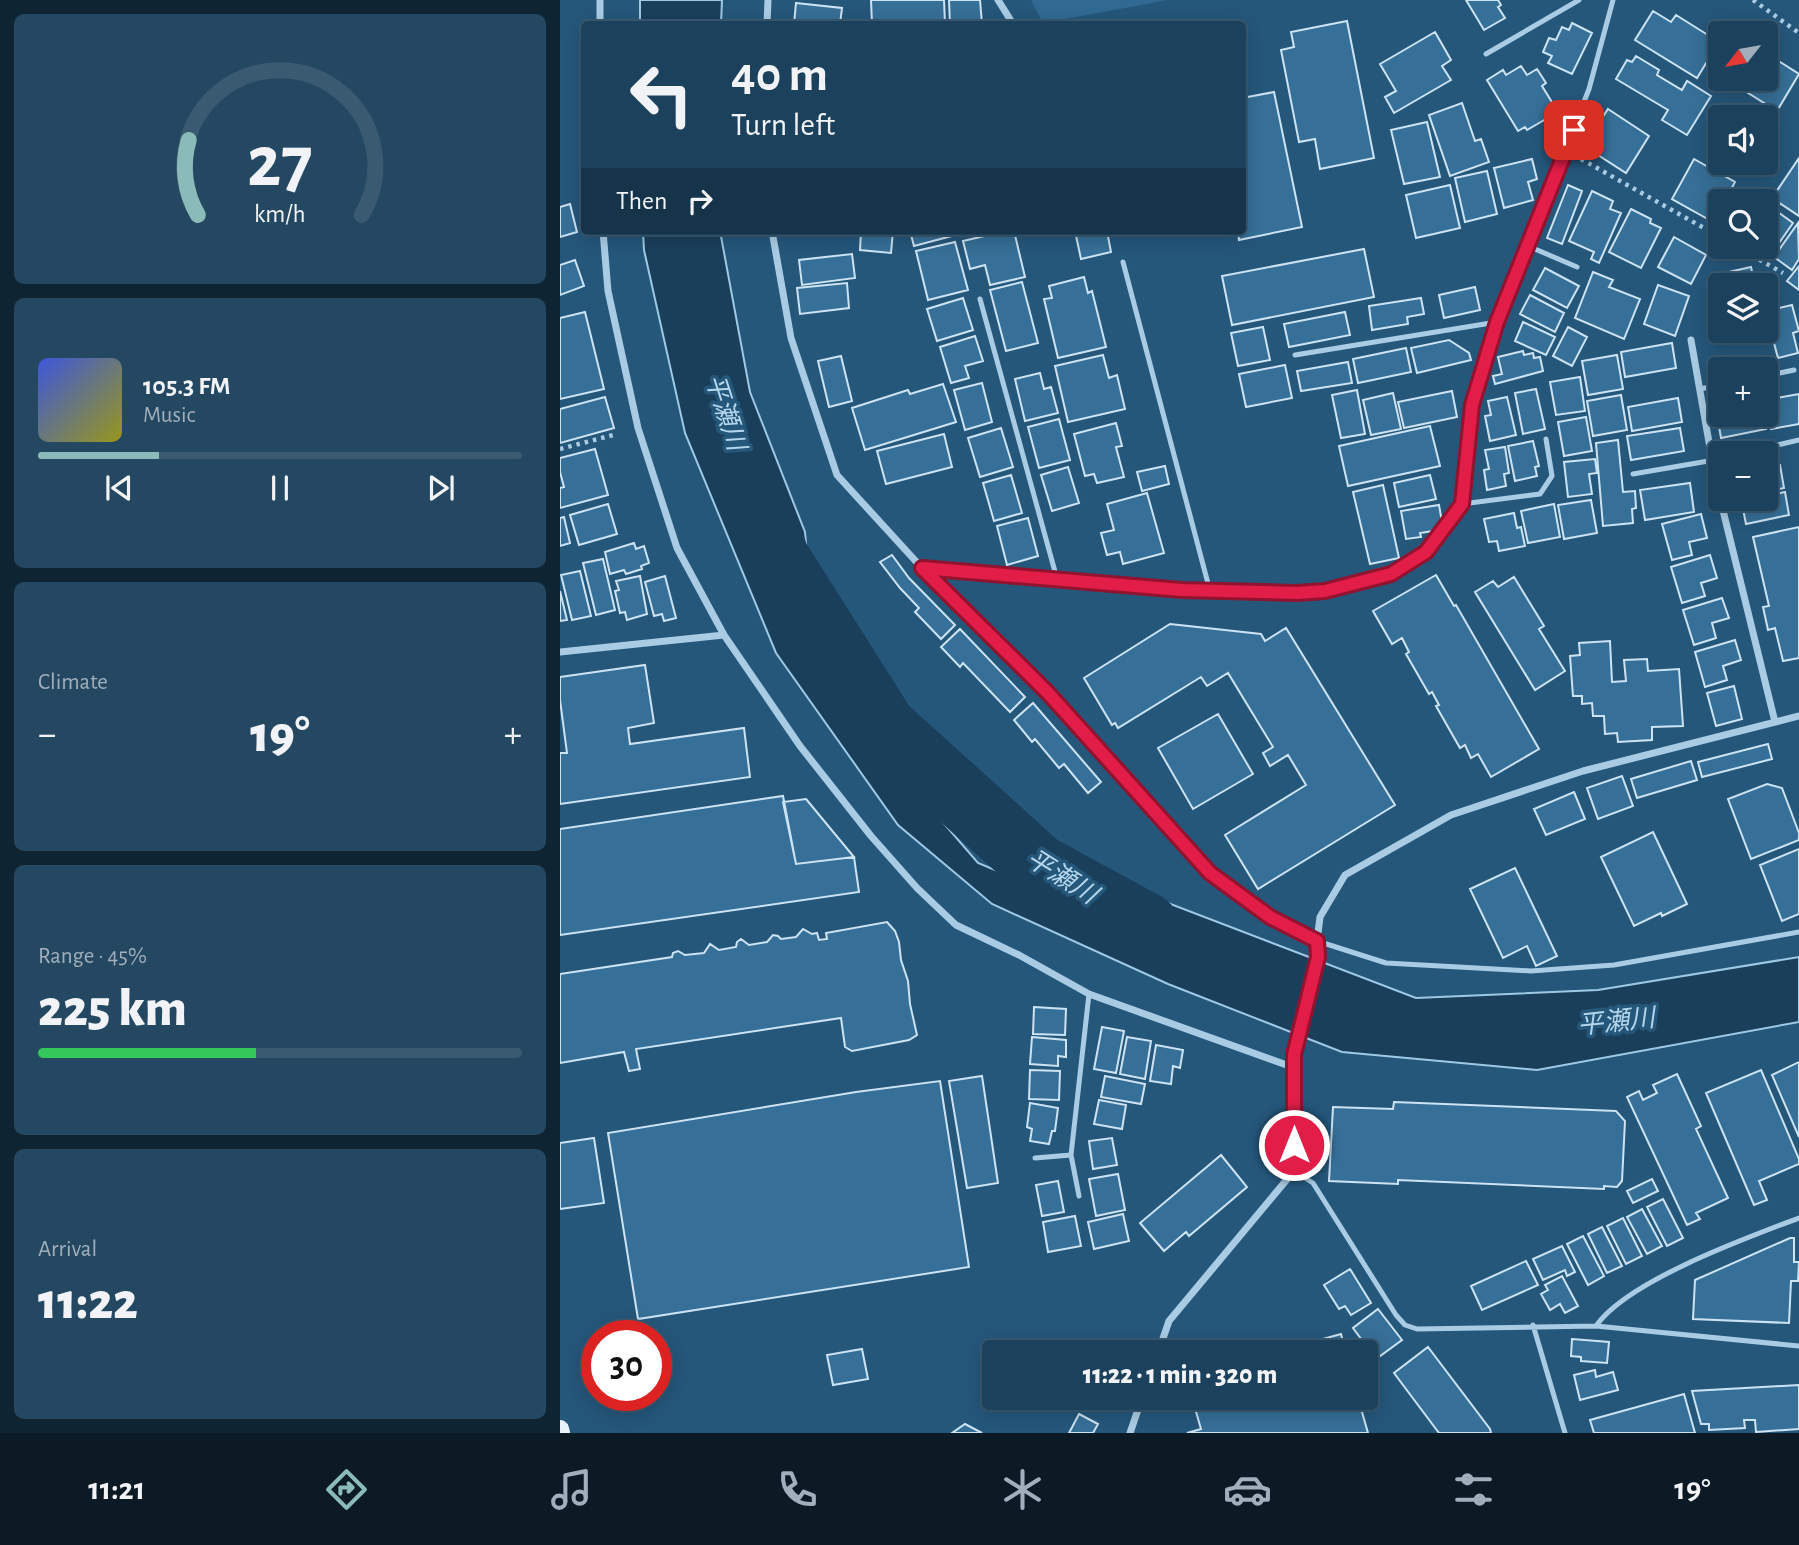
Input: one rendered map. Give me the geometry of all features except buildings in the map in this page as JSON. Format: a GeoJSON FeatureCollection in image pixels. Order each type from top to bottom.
{"type":"FeatureCollection","features":[{"type":"Feature","properties":{"kind":"street"},"geometry":{"type":"LineString","coordinates":[[600,0],[600,21]]}},
{"type":"Feature","properties":{"kind":"street"},"geometry":{"type":"LineString","coordinates":[[767,21],[768,0]]}},
{"type":"Feature","properties":{"kind":"street"},"geometry":{"type":"LineString","coordinates":[[998,0],[1011,21]]}},
{"type":"Feature","properties":{"kind":"street"},"geometry":{"type":"LineString","coordinates":[[603,235],[608,291],[638,428],[677,548],[724,635],[800,746],[871,836],[916,888],[956,925],[1019,955],[1089,994],[1295,1068]]}},
{"type":"Feature","properties":{"kind":"street"},"geometry":{"type":"LineString","coordinates":[[773,235],[791,338],[838,475],[922,568],[1048,693],[1210,873],[1270,917],[1317,941]]}},
{"type":"Feature","properties":{"kind":"street"},"geometry":{"type":"LineString","coordinates":[[1691,340],[1712,441]]}},
{"type":"Feature","properties":{"kind":"street"},"geometry":{"type":"LineString","coordinates":[[1727,511],[1775,722]]}},
{"type":"Feature","properties":{"kind":"street"},"geometry":{"type":"LineString","coordinates":[[922,568],[1210,591],[1325,591]]}},
{"type":"Feature","properties":{"kind":"street"},"geometry":{"type":"LineString","coordinates":[[560,652],[724,635]]}},
{"type":"Feature","properties":{"kind":"street"},"geometry":{"type":"LineString","coordinates":[[1162,1340],[1168,1321],[1294,1171],[1294,1055],[1318,957],[1320,917],[1345,875],[1451,815],[1583,771],[1799,716]]}},
{"type":"Feature","properties":{"kind":"street"},"geometry":{"type":"LineString","coordinates":[[1130,1433],[1138,1410]]}},
{"type":"Feature","properties":{"kind":"lane"},"geometry":{"type":"LineString","coordinates":[[1486,54],[1579,0]]}},
{"type":"Feature","properties":{"kind":"lane"},"geometry":{"type":"LineString","coordinates":[[1325,591],[1391,574],[1426,552],[1462,504],[1472,405],[1497,322],[1589,89],[1613,0]]}},
{"type":"Feature","properties":{"kind":"lane"},"geometry":{"type":"LineString","coordinates":[[1528,246],[1577,267]]}},
{"type":"Feature","properties":{"kind":"lane"},"geometry":{"type":"LineString","coordinates":[[1123,262],[1210,591]]}},
{"type":"Feature","properties":{"kind":"lane"},"geometry":{"type":"LineString","coordinates":[[980,299],[1057,579]]}},
{"type":"Feature","properties":{"kind":"lane"},"geometry":{"type":"LineString","coordinates":[[1295,355],[1497,322]]}},
{"type":"Feature","properties":{"kind":"lane"},"geometry":{"type":"LineString","coordinates":[[1778,373],[1794,370]]}},
{"type":"Feature","properties":{"kind":"lane"},"geometry":{"type":"LineString","coordinates":[[1700,390],[1708,388]]}},
{"type":"Feature","properties":{"kind":"lane"},"geometry":{"type":"LineString","coordinates":[[1462,504],[1540,494],[1552,476],[1546,439]]}},
{"type":"Feature","properties":{"kind":"lane"},"geometry":{"type":"LineString","coordinates":[[1778,445],[1799,440]]}},
{"type":"Feature","properties":{"kind":"lane"},"geometry":{"type":"LineString","coordinates":[[1633,474],[1708,461]]}},
{"type":"Feature","properties":{"kind":"lane"},"geometry":{"type":"LineString","coordinates":[[1317,941],[1385,963],[1531,971],[1614,965],[1799,932]]}},
{"type":"Feature","properties":{"kind":"lane"},"geometry":{"type":"LineString","coordinates":[[1079,1196],[1071,1155],[1089,994]]}},
{"type":"Feature","properties":{"kind":"lane"},"geometry":{"type":"LineString","coordinates":[[1035,1158],[1071,1155]]}},
{"type":"Feature","properties":{"kind":"lane"},"geometry":{"type":"LineString","coordinates":[[1294,1171],[1313,1183],[1396,1315],[1405,1325],[1417,1329],[1596,1325],[1799,1346]]}},
{"type":"Feature","properties":{"kind":"lane"},"geometry":{"type":"LineString","coordinates":[[1596,1325],[1604,1314],[1655,1279],[1755,1234],[1799,1218]]}},
{"type":"Feature","properties":{"kind":"lane"},"geometry":{"type":"LineString","coordinates":[[1533,1325],[1565,1433]]}},
{"type":"Feature","properties":{"kind":"path"},"geometry":{"type":"LineString","coordinates":[[1753,0],[1799,33]]}},
{"type":"Feature","properties":{"kind":"path"},"geometry":{"type":"LineString","coordinates":[[1566,150],[1708,230]]}},
{"type":"Feature","properties":{"kind":"path"},"geometry":{"type":"LineString","coordinates":[[1759,259],[1783,272]]}},
{"type":"Feature","properties":{"kind":"path"},"geometry":{"type":"LineString","coordinates":[[560,449],[638,428]]}},
{"type":"Feature","properties":{"kind":"shaded area"},"geometry":{"type":"Polygon","coordinates":[[[1031,0],[1168,0],[1054,21],[1042,21],[1031,0]]]}},
{"type":"Feature","properties":{"kind":"water"},"geometry":{"type":"Polygon","coordinates":[[[640,0],[722,0],[721,21],[640,21],[640,0]]]}},
{"type":"Feature","properties":{"kind":"water"},"geometry":{"type":"Polygon","coordinates":[[[643,235],[721,235],[750,392],[805,532],[815,642],[908,782],[978,863],[1031,885],[1108,880],[1416,998],[1598,990],[1799,957],[1799,1022],[1537,1070],[1342,1052],[1168,984],[992,904],[898,825],[776,653],[685,433],[644,250],[643,235]]]}},
{"type":"Feature","properties":{"kind":"waterway","name":"平瀬川"},"geometry":{"type":"LineString","coordinates":[[770,537],[777,558],[884,727],[1039,867],[1146,925]]}},
{"type":"Feature","properties":{"kind":"route"},"geometry":{"type":"LineString","coordinates":[[1294,1145],[1294,1055],[1318,957],[1317,941],[1270,917],[1210,873],[1048,693],[922,568],[1182,590],[1297,593],[1325,591],[1391,574],[1426,552],[1462,504],[1472,405],[1497,322],[1574,130]]}}]}
